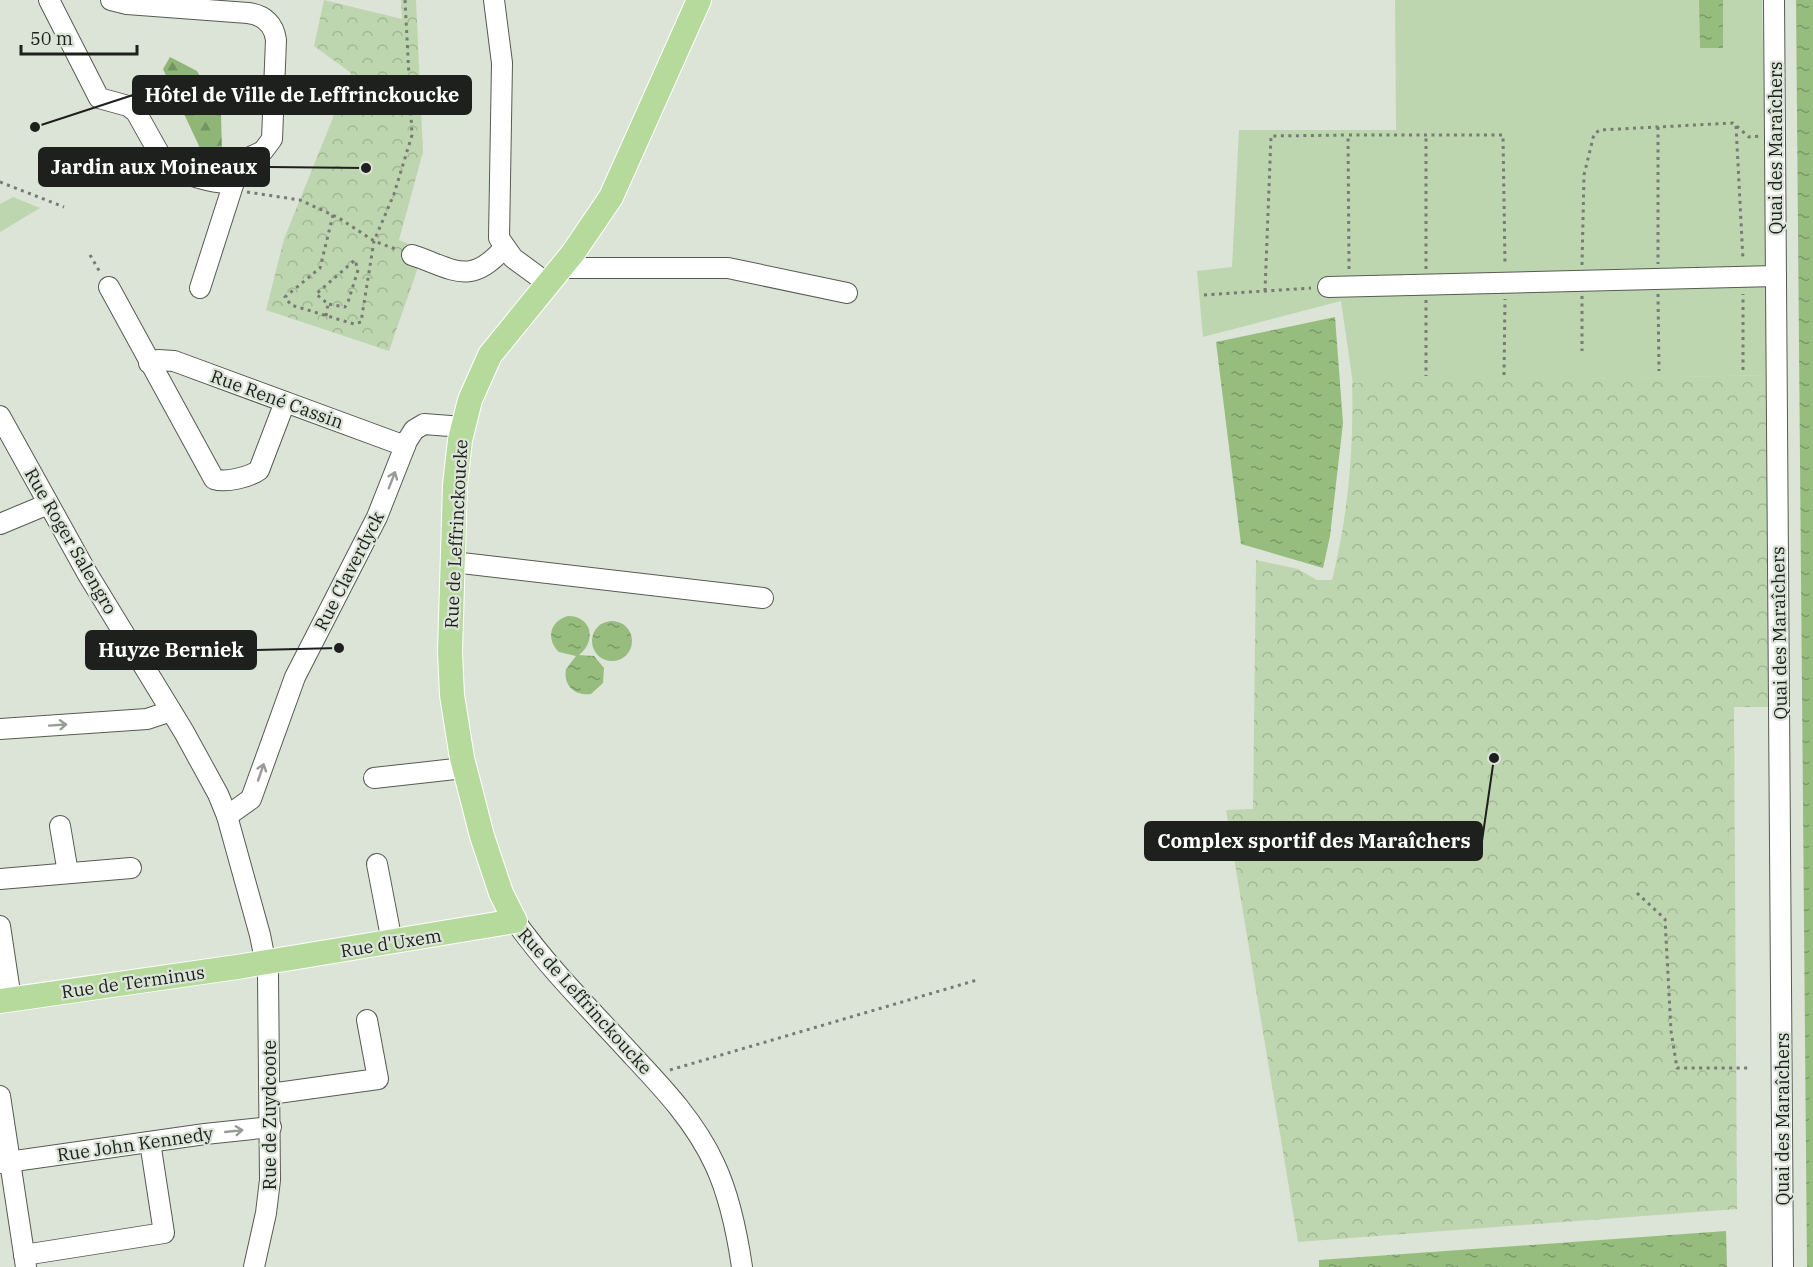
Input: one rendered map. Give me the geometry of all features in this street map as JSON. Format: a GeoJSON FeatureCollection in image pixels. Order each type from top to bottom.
{"type":"FeatureCollection","features":[{"type":"Feature","properties":{"kind":"main road","name":"Rue de Leffrinckoucke"},"geometry":{"type":"LineString","coordinates":[[515,921],[491,867],[456,732],[451,682],[453,562],[456,475],[463,427],[485,364],[526,308],[588,232],[611,197],[699,0]]}},
{"type":"Feature","properties":{"kind":"main road","name":"Rue d'Uxem"},"geometry":{"type":"LineString","coordinates":[[267,962],[515,921]]}},
{"type":"Feature","properties":{"kind":"main road","name":"Rue de Terminus"},"geometry":{"type":"LineString","coordinates":[[5,1000],[267,962]]}},
{"type":"Feature","properties":{"kind":"street"},"geometry":{"type":"LineString","coordinates":[[50,0],[99,98],[132,109],[165,162],[186,173],[234,186]]}},
{"type":"Feature","properties":{"kind":"street"},"geometry":{"type":"LineString","coordinates":[[111,0],[127,4],[249,13],[263,17],[271,25],[276,40],[272,139],[263,151],[244,160],[200,288]]}},
{"type":"Feature","properties":{"kind":"street"},"geometry":{"type":"LineString","coordinates":[[494,0],[502,75],[498,226],[504,248],[518,263],[553,276],[728,268],[847,293]]}},
{"type":"Feature","properties":{"kind":"street","name":"Quai des Maraîchers"},"geometry":{"type":"LineString","coordinates":[[1774,0],[1784,1267]]}},
{"type":"Feature","properties":{"kind":"street"},"geometry":{"type":"LineString","coordinates":[[412,255],[467,273],[486,267],[504,248]]}},
{"type":"Feature","properties":{"kind":"street"},"geometry":{"type":"LineString","coordinates":[[1328,287],[1776,276]]}},
{"type":"Feature","properties":{"kind":"street"},"geometry":{"type":"LineString","coordinates":[[109,287],[208,473],[218,480],[253,474],[260,470],[285,402]]}},
{"type":"Feature","properties":{"kind":"street","name":"Rue René Cassin"},"geometry":{"type":"LineString","coordinates":[[149,363],[169,360],[405,446]]}},
{"type":"Feature","properties":{"kind":"street","name":"Rue Roger Salengro"},"geometry":{"type":"LineString","coordinates":[[0,416],[48,504],[214,786],[227,816],[267,962]]}},
{"type":"Feature","properties":{"kind":"street","name":"Rue Claverdyck"},"geometry":{"type":"LineString","coordinates":[[227,816],[251,799],[290,690],[377,517],[405,446],[414,430],[424,424],[463,427]]}},
{"type":"Feature","properties":{"kind":"street"},"geometry":{"type":"LineString","coordinates":[[0,524],[48,504]]}},
{"type":"Feature","properties":{"kind":"street"},"geometry":{"type":"LineString","coordinates":[[453,562],[762,598]]}},
{"type":"Feature","properties":{"kind":"street"},"geometry":{"type":"LineString","coordinates":[[0,729],[147,719],[171,711]]}},
{"type":"Feature","properties":{"kind":"street"},"geometry":{"type":"LineString","coordinates":[[374,778],[464,768]]}},
{"type":"Feature","properties":{"kind":"street"},"geometry":{"type":"LineString","coordinates":[[60,826],[68,873]]}},
{"type":"Feature","properties":{"kind":"street"},"geometry":{"type":"LineString","coordinates":[[377,864],[392,942]]}},
{"type":"Feature","properties":{"kind":"street"},"geometry":{"type":"LineString","coordinates":[[0,879],[131,867]]}},
{"type":"Feature","properties":{"kind":"street","name":"Rue de Leffrinckoucke"},"geometry":{"type":"LineString","coordinates":[[515,921],[560,976],[651,1075],[688,1120],[716,1166],[728,1202],[742,1267]]}},
{"type":"Feature","properties":{"kind":"street"},"geometry":{"type":"LineString","coordinates":[[0,926],[5,1000]]}},
{"type":"Feature","properties":{"kind":"street","name":"Rue de Zuydcoote"},"geometry":{"type":"LineString","coordinates":[[254,1267],[268,1201],[271,1127],[267,962]]}},
{"type":"Feature","properties":{"kind":"street"},"geometry":{"type":"LineString","coordinates":[[270,1094],[378,1079],[367,1020]]}},
{"type":"Feature","properties":{"kind":"street"},"geometry":{"type":"LineString","coordinates":[[0,1096],[5,1162],[25,1261],[164,1233],[150,1142]]}},
{"type":"Feature","properties":{"kind":"street","name":"Rue John Kennedy"},"geometry":{"type":"LineString","coordinates":[[5,1162],[271,1127]]}},
{"type":"Feature","properties":{"kind":"path"},"geometry":{"type":"LineString","coordinates":[[333,215],[320,268],[285,297],[291,305],[354,324],[361,322],[374,241],[394,194],[412,135],[405,0]]}},
{"type":"Feature","properties":{"kind":"path"},"geometry":{"type":"LineString","coordinates":[[1582,351],[1584,175],[1594,134],[1600,130],[1733,123],[1749,137],[1776,135]]}},
{"type":"Feature","properties":{"kind":"path"},"geometry":{"type":"LineString","coordinates":[[1736,126],[1743,277],[1743,370]]}},
{"type":"Feature","properties":{"kind":"path"},"geometry":{"type":"LineString","coordinates":[[1658,127],[1659,370]]}},
{"type":"Feature","properties":{"kind":"path"},"geometry":{"type":"LineString","coordinates":[[1426,134],[1426,376]]}},
{"type":"Feature","properties":{"kind":"path"},"geometry":{"type":"LineString","coordinates":[[1348,135],[1349,287]]}},
{"type":"Feature","properties":{"kind":"path"},"geometry":{"type":"LineString","coordinates":[[1265,291],[1271,136],[1503,135],[1504,375]]}},
{"type":"Feature","properties":{"kind":"path"},"geometry":{"type":"LineString","coordinates":[[0,182],[64,207]]}},
{"type":"Feature","properties":{"kind":"path"},"geometry":{"type":"LineString","coordinates":[[234,186],[300,200],[333,215],[374,241],[412,255]]}},
{"type":"Feature","properties":{"kind":"path"},"geometry":{"type":"LineString","coordinates":[[356,260],[357,270],[345,307],[328,304],[316,294],[356,260]]}},
{"type":"Feature","properties":{"kind":"path"},"geometry":{"type":"LineString","coordinates":[[1204,295],[1328,287]]}},
{"type":"Feature","properties":{"kind":"path"},"geometry":{"type":"LineString","coordinates":[[326,316],[328,304]]}},
{"type":"Feature","properties":{"kind":"path"},"geometry":{"type":"LineString","coordinates":[[1637,893],[1665,919],[1671,1031],[1677,1068],[1748,1068]]}},
{"type":"Feature","properties":{"kind":"path"},"geometry":{"type":"LineString","coordinates":[[651,1075],[977,980]]}},
{"type":"Feature","properties":{"kind":"green space"},"geometry":{"type":"Polygon","coordinates":[[[324,0],[402,19],[401,0],[416,0],[423,152],[399,240],[424,250],[389,351],[266,310],[284,239],[351,73],[314,46],[324,0]]]}},
{"type":"Feature","properties":{"kind":"green space"},"geometry":{"type":"Polygon","coordinates":[[[1395,0],[1762,0],[1770,375],[1353,384],[1341,301],[1203,337],[1197,271],[1232,267],[1239,130],[1396,130],[1395,0]]]}},
{"type":"Feature","properties":{"kind":"green space"},"geometry":{"type":"Polygon","coordinates":[[[170,57],[197,71],[221,113],[222,154],[215,175],[202,168],[199,146],[163,69],[170,57]]]}},
{"type":"Feature","properties":{"kind":"green space"},"geometry":{"type":"Polygon","coordinates":[[[13,197],[40,208],[0,232],[0,204],[13,197]]]}},
{"type":"Feature","properties":{"kind":"green space"},"geometry":{"type":"Polygon","coordinates":[[[1770,375],[1770,707],[1734,707],[1737,1209],[1298,1242],[1226,810],[1253,809],[1256,560],[1298,569],[1317,580],[1332,580],[1338,556],[1349,482],[1352,383],[1770,375]]]}},
{"type":"Feature","properties":{"kind":"water"},"geometry":{"type":"Polygon","coordinates":[[[1699,0],[1723,0],[1723,48],[1700,48],[1699,0]]]}},
{"type":"Feature","properties":{"kind":"water"},"geometry":{"type":"Polygon","coordinates":[[[1796,0],[1813,0],[1813,1267],[1807,1267],[1796,0]]]}},
{"type":"Feature","properties":{"kind":"water"},"geometry":{"type":"Polygon","coordinates":[[[1335,317],[1343,423],[1330,536],[1323,568],[1241,544],[1216,342],[1335,317]]]}},
{"type":"Feature","properties":{"kind":"water"},"geometry":{"type":"Polygon","coordinates":[[[568,616],[582,620],[589,630],[588,643],[579,655],[594,656],[604,668],[603,683],[591,694],[580,693],[568,685],[566,669],[576,656],[559,652],[552,642],[553,626],[568,616]]]}},
{"type":"Feature","properties":{"kind":"water"},"geometry":{"type":"Polygon","coordinates":[[[612,621],[620,622],[626,627],[631,633],[631,649],[626,655],[620,660],[612,661],[604,660],[598,655],[593,649],[592,641],[593,633],[598,627],[604,622],[612,621]]]}},
{"type":"Feature","properties":{"kind":"water"},"geometry":{"type":"Polygon","coordinates":[[[1726,1231],[1727,1267],[1319,1267],[1319,1260],[1726,1231]]]}},
{"type":"Feature","properties":{"kind":"place","name":"Hôtel de Ville de Leffrinckoucke"},"geometry":{"type":"Point","coordinates":[35,127]}},
{"type":"Feature","properties":{"kind":"place","name":"Jardin aux Moineaux"},"geometry":{"type":"Point","coordinates":[366,168]}},
{"type":"Feature","properties":{"kind":"place","name":"Huyze Berniek"},"geometry":{"type":"Point","coordinates":[339,648]}},
{"type":"Feature","properties":{"kind":"place","name":"Complex sportif des Maraîchers"},"geometry":{"type":"Point","coordinates":[1494,758]}}]}
